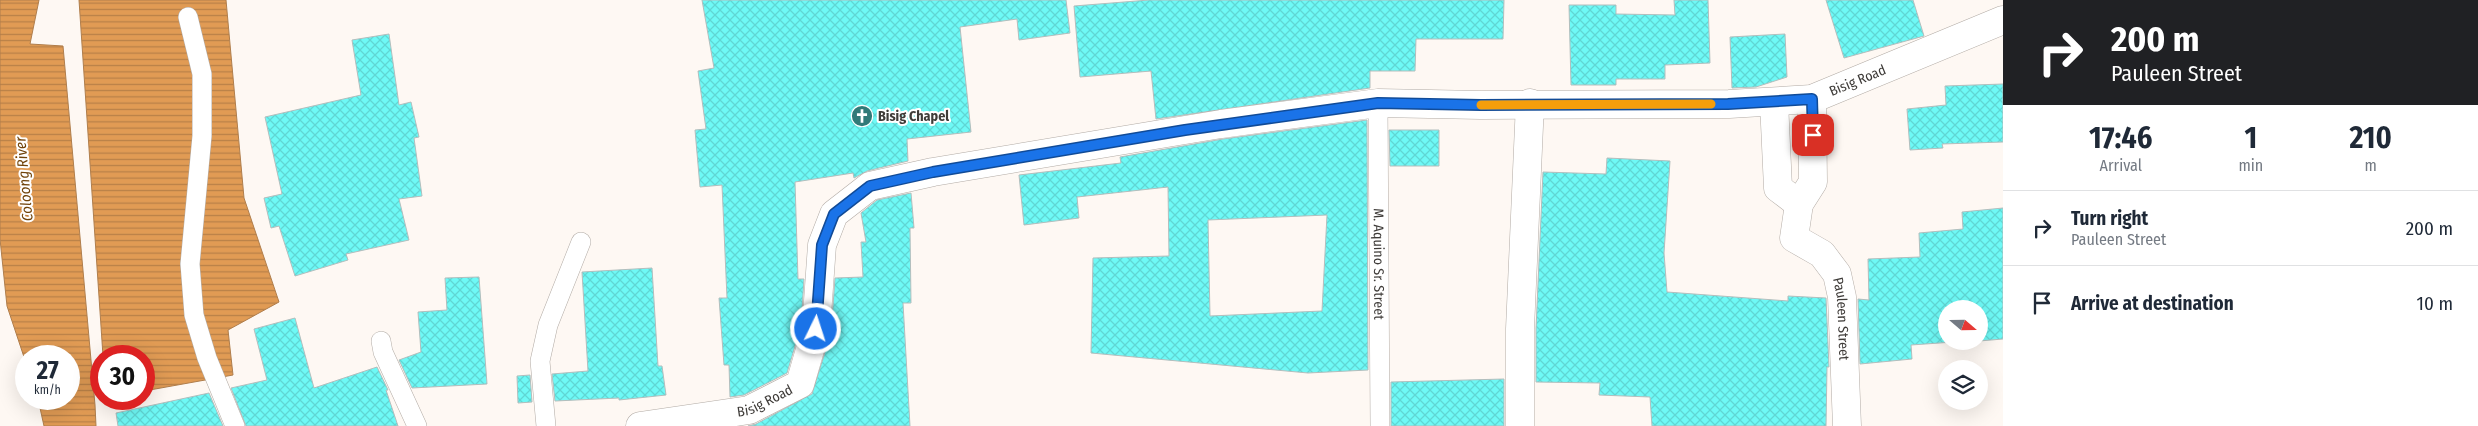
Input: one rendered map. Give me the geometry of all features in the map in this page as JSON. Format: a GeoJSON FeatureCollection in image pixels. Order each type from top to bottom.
{"type":"FeatureCollection","features":[{"type":"Feature","properties":{"kind":"street","name":"Bisig Road"},"geometry":{"type":"LineString","coordinates":[[640,426],[707,421],[749,410],[800,384],[816,329],[822,245],[834,214],[870,186],[933,172],[1212,126],[1378,103],[1481,105],[1774,102],[1812,99],[2003,20]]}},
{"type":"Feature","properties":{"kind":"street","name":"Pauleen Street"},"geometry":{"type":"LineString","coordinates":[[1812,99],[1813,182],[1799,204],[1794,238],[1822,254],[1837,274],[1842,296],[1847,426]]}},
{"type":"Feature","properties":{"kind":"street"},"geometry":{"type":"LineString","coordinates":[[1774,102],[1778,188],[1799,204]]}},
{"type":"Feature","properties":{"kind":"street"},"geometry":{"type":"LineString","coordinates":[[1520,426],[1520,329],[1530,103]]}},
{"type":"Feature","properties":{"kind":"lane"},"geometry":{"type":"LineString","coordinates":[[188,17],[202,74],[202,136],[190,264],[194,315],[207,358],[235,426]]}},
{"type":"Feature","properties":{"kind":"lane","name":"M. Aquino Sr. Street"},"geometry":{"type":"LineString","coordinates":[[1378,103],[1380,426]]}},
{"type":"Feature","properties":{"kind":"lane"},"geometry":{"type":"LineString","coordinates":[[546,426],[540,361],[548,325],[581,242]]}},
{"type":"Feature","properties":{"kind":"lane"},"geometry":{"type":"LineString","coordinates":[[381,341],[383,352],[417,426]]}},
{"type":"Feature","properties":{"kind":"water","name":"Coloong River"},"geometry":{"type":"Polygon","coordinates":[[[0,0],[39,0],[30,44],[63,46],[90,349],[90,410],[95,410],[96,426],[44,426],[40,410],[80,410],[80,345],[20,345],[7,306],[0,239],[0,0]]]}},
{"type":"Feature","properties":{"kind":"water"},"geometry":{"type":"Polygon","coordinates":[[[79,0],[226,0],[244,198],[279,302],[228,330],[233,375],[155,389],[155,345],[102,345],[79,0]]]}},
{"type":"Feature","properties":{"kind":"building"},"geometry":{"type":"Polygon","coordinates":[[[702,0],[1066,0],[1070,33],[1019,40],[1017,19],[960,27],[971,132],[907,139],[908,161],[867,171],[854,178],[853,173],[795,182],[798,279],[804,279],[801,326],[787,373],[744,395],[730,397],[729,365],[724,365],[719,298],[727,298],[722,185],[700,187],[695,130],[706,129],[698,71],[714,68],[702,0]]]}},
{"type":"Feature","properties":{"kind":"building"},"geometry":{"type":"Polygon","coordinates":[[[1149,0],[1504,0],[1503,39],[1416,39],[1415,71],[1370,71],[1370,88],[1156,119],[1151,71],[1080,77],[1074,6],[1149,0]]]}},
{"type":"Feature","properties":{"kind":"building"},"geometry":{"type":"Polygon","coordinates":[[[1674,0],[1708,0],[1710,63],[1665,65],[1665,79],[1616,79],[1616,85],[1571,85],[1569,5],[1616,5],[1616,14],[1675,15],[1674,0]]]}},
{"type":"Feature","properties":{"kind":"building"},"geometry":{"type":"Polygon","coordinates":[[[1826,0],[1913,0],[1924,36],[1844,58],[1826,0]]]}},
{"type":"Feature","properties":{"kind":"building"},"geometry":{"type":"Polygon","coordinates":[[[389,34],[399,105],[411,102],[419,137],[414,138],[422,196],[399,199],[409,240],[346,254],[348,260],[295,276],[279,226],[271,228],[264,198],[282,194],[265,117],[361,95],[352,40],[389,34]]]}},
{"type":"Feature","properties":{"kind":"building"},"geometry":{"type":"Polygon","coordinates":[[[1785,34],[1787,77],[1756,87],[1732,88],[1730,37],[1785,34]]]}},
{"type":"Feature","properties":{"kind":"building"},"geometry":{"type":"Polygon","coordinates":[[[2003,84],[2003,142],[1942,144],[1943,148],[1910,150],[1907,109],[1946,105],[1945,86],[2003,84]]]}},
{"type":"Feature","properties":{"kind":"building"},"geometry":{"type":"Polygon","coordinates":[[[1367,120],[1368,370],[1308,373],[1091,353],[1093,258],[1169,256],[1168,187],[1077,197],[1079,218],[1024,225],[1019,175],[1121,163],[1120,157],[1223,139],[1367,120]],[[1327,215],[1208,220],[1210,316],[1322,311],[1327,215]]]}},
{"type":"Feature","properties":{"kind":"building"},"geometry":{"type":"Polygon","coordinates":[[[1389,130],[1439,130],[1439,166],[1390,166],[1389,130]]]}},
{"type":"Feature","properties":{"kind":"building"},"geometry":{"type":"Polygon","coordinates":[[[1607,158],[1670,161],[1664,253],[1667,292],[1788,301],[1788,296],[1826,298],[1829,367],[1827,367],[1826,426],[1652,426],[1650,397],[1599,395],[1600,383],[1536,382],[1536,329],[1543,172],[1606,174],[1607,158]]]}},
{"type":"Feature","properties":{"kind":"building"},"geometry":{"type":"Polygon","coordinates":[[[911,193],[914,228],[910,228],[911,303],[903,303],[910,426],[748,426],[756,424],[812,394],[831,333],[835,278],[863,277],[861,242],[866,242],[861,213],[877,200],[911,193]]]}},
{"type":"Feature","properties":{"kind":"building"},"geometry":{"type":"Polygon","coordinates":[[[2003,208],[2003,339],[1988,340],[1988,300],[1938,300],[1938,343],[1911,345],[1912,359],[1860,364],[1858,299],[1869,300],[1868,259],[1920,257],[1919,233],[1963,229],[1962,212],[2003,208]]]}},
{"type":"Feature","properties":{"kind":"building"},"geometry":{"type":"Polygon","coordinates":[[[652,268],[658,366],[662,366],[666,395],[619,400],[619,398],[555,401],[552,374],[588,371],[582,272],[652,268]]]}},
{"type":"Feature","properties":{"kind":"building"},"geometry":{"type":"Polygon","coordinates":[[[479,277],[487,384],[412,388],[399,360],[421,352],[418,312],[447,310],[445,278],[479,277]]]}},
{"type":"Feature","properties":{"kind":"building"},"geometry":{"type":"Polygon","coordinates":[[[295,318],[314,388],[377,367],[388,390],[386,390],[398,426],[246,426],[231,388],[267,380],[254,329],[295,318]]]}},
{"type":"Feature","properties":{"kind":"building"},"geometry":{"type":"Polygon","coordinates":[[[530,375],[532,402],[518,403],[517,376],[530,375]]]}},
{"type":"Feature","properties":{"kind":"building"},"geometry":{"type":"Polygon","coordinates":[[[1504,379],[1504,426],[1391,426],[1391,382],[1504,379]]]}},
{"type":"Feature","properties":{"kind":"building"},"geometry":{"type":"Polygon","coordinates":[[[209,393],[223,426],[118,426],[116,413],[130,410],[155,410],[155,405],[209,393]]]}},
{"type":"Feature","properties":{"kind":"slow traffic"},"geometry":{"type":"LineString","coordinates":[[1481,105],[1530,103],[1711,104]]}},
{"type":"Feature","properties":{"kind":"place","name":"Bisig Chapel"},"geometry":{"type":"Point","coordinates":[862,116]}},
{"type":"Feature","properties":{"kind":"route"},"geometry":{"type":"LineString","coordinates":[[816,329],[822,245],[834,214],[870,186],[933,172],[1221,124],[1378,103],[1481,105],[1530,103],[1728,104],[1812,99],[1813,135]]}}]}
